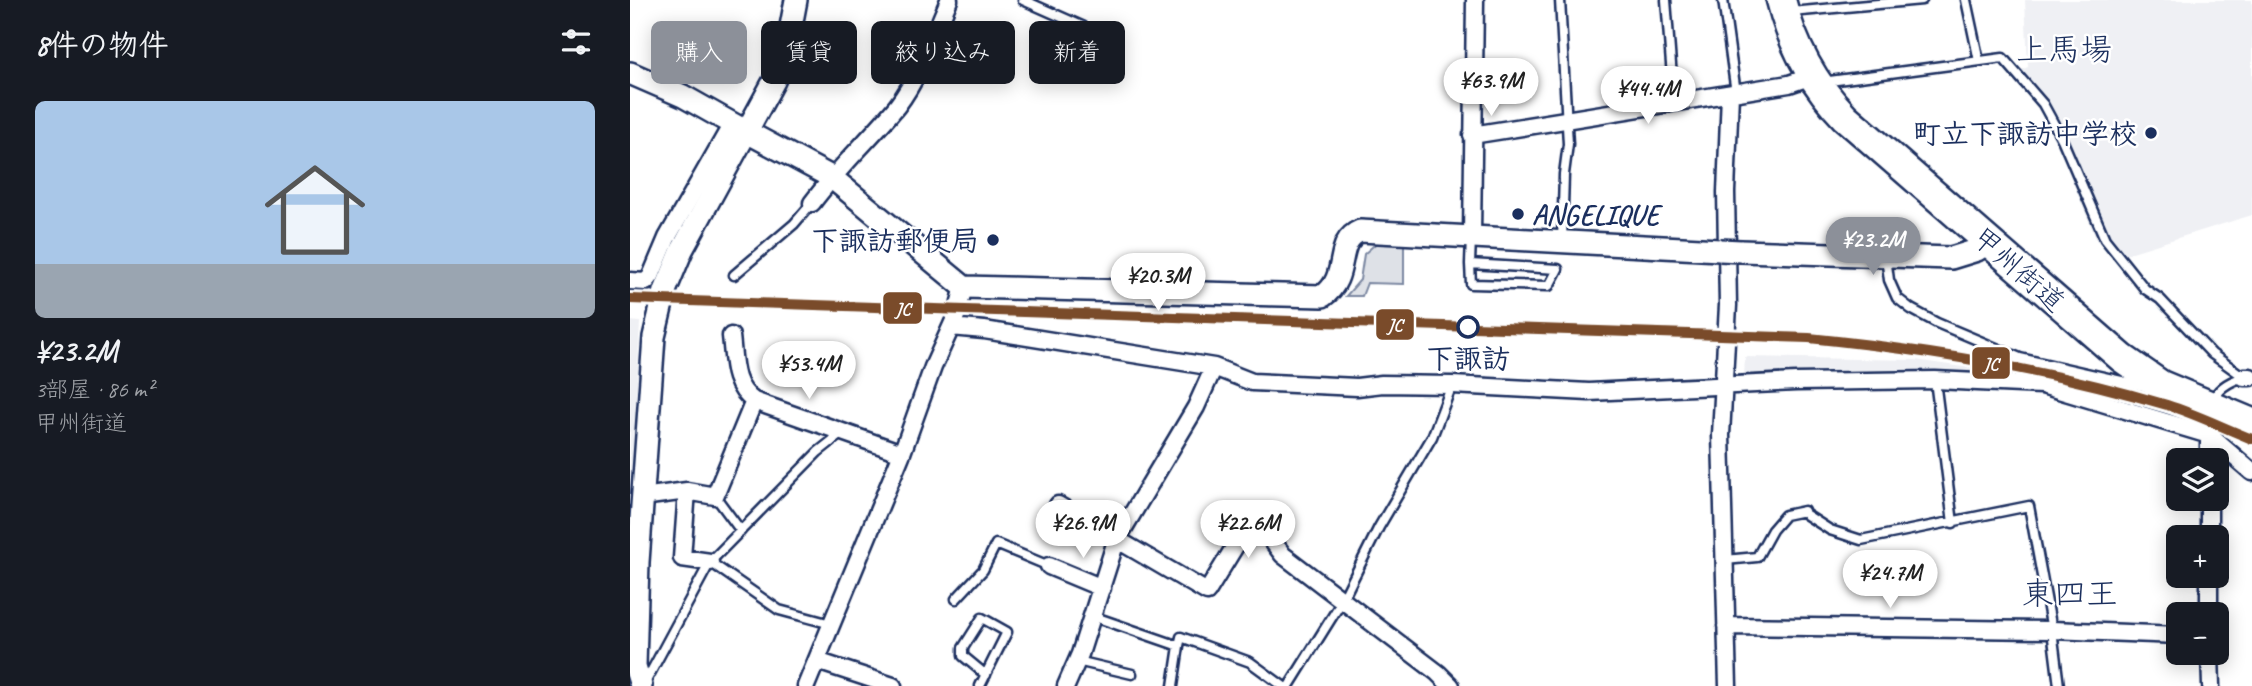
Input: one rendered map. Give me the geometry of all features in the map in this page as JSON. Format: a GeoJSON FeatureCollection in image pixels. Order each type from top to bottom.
{"type":"FeatureCollection","features":[{"type":"Feature","properties":{"kind":"highway","name":"甲州街道"},"geometry":{"type":"LineString","coordinates":[[1783,6],[1793,37],[1814,80],[1844,117],[2122,358],[2210,421],[2252,423]]}},
{"type":"Feature","properties":{"kind":"street"},"geometry":{"type":"LineString","coordinates":[[630,281],[646,282],[651,276],[667,238],[739,128],[774,81],[786,53],[796,0]]}},
{"type":"Feature","properties":{"kind":"street"},"geometry":{"type":"LineString","coordinates":[[812,203],[831,177],[898,104],[928,51],[949,0]]}},
{"type":"Feature","properties":{"kind":"street"},"geometry":{"type":"LineString","coordinates":[[1472,236],[1475,0]]}},
{"type":"Feature","properties":{"kind":"street"},"geometry":{"type":"LineString","coordinates":[[630,73],[683,96],[831,177],[964,287],[1323,296],[1331,290],[1337,279],[1345,241],[1360,231],[1886,257],[1951,258],[1977,250],[1989,242]]}},
{"type":"Feature","properties":{"kind":"street"},"geometry":{"type":"LineString","coordinates":[[1472,135],[1814,80]]}},
{"type":"Feature","properties":{"kind":"street"},"geometry":{"type":"LineString","coordinates":[[1728,686],[1721,435],[1728,305],[1726,192],[1733,94]]}},
{"type":"Feature","properties":{"kind":"street"},"geometry":{"type":"LineString","coordinates":[[642,686],[635,666],[634,561],[642,497],[654,337],[665,291],[739,128]]}},
{"type":"Feature","properties":{"kind":"street"},"geometry":{"type":"LineString","coordinates":[[806,686],[902,453],[964,287]]}},
{"type":"Feature","properties":{"kind":"street"},"geometry":{"type":"LineString","coordinates":[[951,327],[1214,367],[1252,382],[1357,387],[1382,384],[1452,385],[1590,392],[1724,385],[1935,380],[2042,384],[2210,421],[2252,472]]}},
{"type":"Feature","properties":{"kind":"street"},"geometry":{"type":"LineString","coordinates":[[731,337],[738,386],[754,401],[902,453]]}},
{"type":"Feature","properties":{"kind":"street"},"geometry":{"type":"LineString","coordinates":[[1066,686],[1077,661],[1116,541],[1196,407],[1214,367]]}},
{"type":"Feature","properties":{"kind":"street"},"geometry":{"type":"LineString","coordinates":[[642,497],[687,491],[715,496],[754,401]]}},
{"type":"Feature","properties":{"kind":"street"},"geometry":{"type":"LineString","coordinates":[[2209,448],[2210,421]]}},
{"type":"Feature","properties":{"kind":"street"},"geometry":{"type":"LineString","coordinates":[[687,491],[682,558],[710,562]]}},
{"type":"Feature","properties":{"kind":"street"},"geometry":{"type":"LineString","coordinates":[[1058,505],[1207,592],[1251,520],[1258,522],[1283,555],[1438,673],[1451,686]]}},
{"type":"Feature","properties":{"kind":"street"},"geometry":{"type":"LineString","coordinates":[[1049,566],[1102,588]]}},
{"type":"Feature","properties":{"kind":"street"},"geometry":{"type":"LineString","coordinates":[[1726,626],[2052,630],[2166,634]]}},
{"type":"Feature","properties":{"kind":"street"},"geometry":{"type":"LineString","coordinates":[[817,661],[893,686]]}},
{"type":"Feature","properties":{"kind":"street"},"geometry":{"type":"LineString","coordinates":[[2210,665],[2211,686]]}},
{"type":"Feature","properties":{"kind":"lane"},"geometry":{"type":"LineString","coordinates":[[1023,0],[1070,21]]}},
{"type":"Feature","properties":{"kind":"lane"},"geometry":{"type":"LineString","coordinates":[[1560,0],[1567,119],[1562,241]]}},
{"type":"Feature","properties":{"kind":"lane"},"geometry":{"type":"LineString","coordinates":[[1666,0],[1674,103]]}},
{"type":"Feature","properties":{"kind":"lane"},"geometry":{"type":"LineString","coordinates":[[1723,0],[1733,94]]}},
{"type":"Feature","properties":{"kind":"lane"},"geometry":{"type":"LineString","coordinates":[[1783,6],[1922,0]]}},
{"type":"Feature","properties":{"kind":"lane"},"geometry":{"type":"LineString","coordinates":[[1966,0],[1979,61]]}},
{"type":"Feature","properties":{"kind":"lane"},"geometry":{"type":"LineString","coordinates":[[1814,80],[2003,58],[2043,104],[2062,139],[2105,239],[2145,289],[2160,299],[2212,354],[2248,375]]}},
{"type":"Feature","properties":{"kind":"lane"},"geometry":{"type":"LineString","coordinates":[[734,275],[794,224],[812,203]]}},
{"type":"Feature","properties":{"kind":"lane"},"geometry":{"type":"LineString","coordinates":[[1471,264],[1558,269],[1549,286],[1471,284],[1471,264],[1472,236]]}},
{"type":"Feature","properties":{"kind":"lane"},"geometry":{"type":"LineString","coordinates":[[1886,257],[1889,280],[1897,298],[1937,323],[2020,358],[2144,387],[2161,385]]}},
{"type":"Feature","properties":{"kind":"lane"},"geometry":{"type":"LineString","coordinates":[[2210,421],[2213,397],[2230,381],[2248,375]]}},
{"type":"Feature","properties":{"kind":"lane"},"geometry":{"type":"LineString","coordinates":[[1935,380],[1952,523]]}},
{"type":"Feature","properties":{"kind":"lane"},"geometry":{"type":"LineString","coordinates":[[1289,686],[1342,601],[1379,527],[1432,437],[1452,385]]}},
{"type":"Feature","properties":{"kind":"lane"},"geometry":{"type":"LineString","coordinates":[[642,686],[710,562],[818,452],[842,433]]}},
{"type":"Feature","properties":{"kind":"lane"},"geometry":{"type":"LineString","coordinates":[[715,496],[741,531]]}},
{"type":"Feature","properties":{"kind":"lane"},"geometry":{"type":"LineString","coordinates":[[1725,560],[1757,557],[1772,530],[1785,515],[1804,511],[1830,530],[1861,540],[2029,506],[2052,630],[2059,686]]}},
{"type":"Feature","properties":{"kind":"lane"},"geometry":{"type":"LineString","coordinates":[[956,598],[983,570],[996,544],[1049,566]]}},
{"type":"Feature","properties":{"kind":"lane"},"geometry":{"type":"LineString","coordinates":[[710,562],[779,610],[831,624]]}},
{"type":"Feature","properties":{"kind":"lane"},"geometry":{"type":"LineString","coordinates":[[1092,616],[1179,646]]}},
{"type":"Feature","properties":{"kind":"lane"},"geometry":{"type":"LineString","coordinates":[[980,686],[986,675],[1007,632],[982,618],[963,648],[963,656],[986,675]]}},
{"type":"Feature","properties":{"kind":"lane"},"geometry":{"type":"LineString","coordinates":[[1173,686],[1181,637],[1250,662],[1283,686]]}},
{"type":"Feature","properties":{"kind":"lane"},"geometry":{"type":"LineString","coordinates":[[1077,661],[1132,674]]}},
{"type":"Feature","properties":{"kind":"shaded area","name":"町立下諏訪中学校"},"geometry":{"type":"Polygon","coordinates":[[[2025,0],[2252,0],[2252,215],[2126,254],[2097,241],[2060,151],[2041,114],[2014,73],[2028,67],[2025,0]]]}},
{"type":"Feature","properties":{"kind":"shaded area"},"geometry":{"type":"Polygon","coordinates":[[[1381,239],[1404,240],[1404,284],[1367,283],[1362,296],[1346,296],[1360,280],[1364,254],[1381,239]]]}},
{"type":"Feature","properties":{"kind":"shaded area"},"geometry":{"type":"Polygon","coordinates":[[[630,321],[640,322],[630,537],[630,321]]]}},
{"type":"Feature","properties":{"kind":"shaded area"},"geometry":{"type":"Polygon","coordinates":[[[1745,357],[1915,360],[1997,372],[2005,376],[1882,372],[1744,377],[1745,357]]]}},
{"type":"Feature","properties":{"kind":"transit line","name":"JC"},"geometry":{"type":"LineString","coordinates":[[630,299],[1809,338],[1944,355],[2079,381],[2178,409],[2252,439]]}},
{"type":"Feature","properties":{"kind":"place","name":"町立下諏訪中学校"},"geometry":{"type":"Point","coordinates":[2151,133]}},
{"type":"Feature","properties":{"kind":"place","name":"ANGELIQUE"},"geometry":{"type":"Point","coordinates":[1518,214]}},
{"type":"Feature","properties":{"kind":"place","name":"下諏訪郵便局"},"geometry":{"type":"Point","coordinates":[993,240]}},
{"type":"Feature","properties":{"kind":"place","name":"下諏訪"},"geometry":{"type":"Point","coordinates":[1468,327]}},
{"type":"Feature","properties":{"kind":"district","name":"上馬場"},"geometry":{"type":"Point","coordinates":[2064,49]}},
{"type":"Feature","properties":{"kind":"district","name":"東四王"},"geometry":{"type":"Point","coordinates":[2070,593]}}]}
